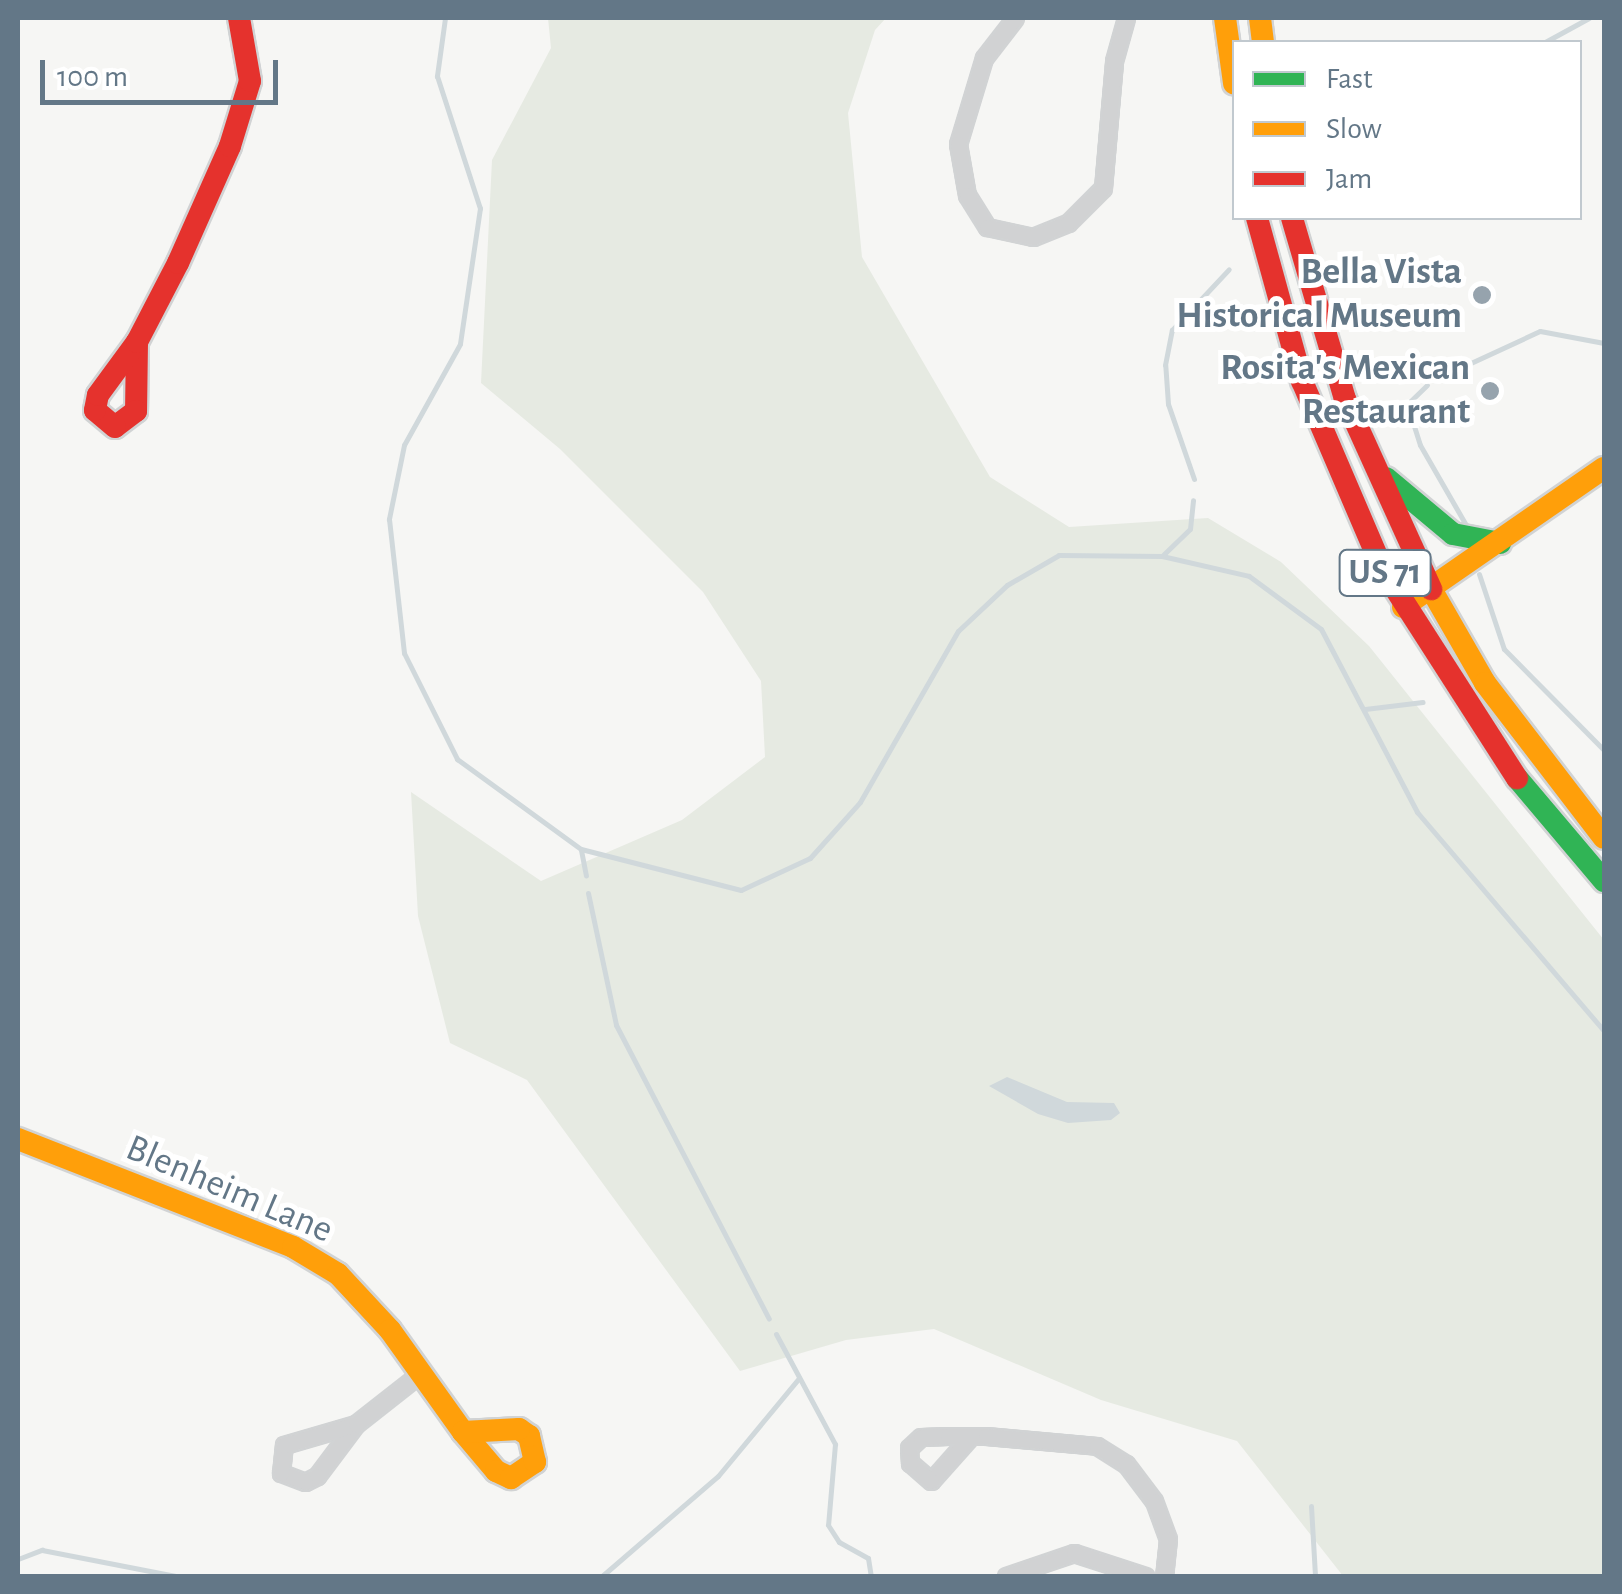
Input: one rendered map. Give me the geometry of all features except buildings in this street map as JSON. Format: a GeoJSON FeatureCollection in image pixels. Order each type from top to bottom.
{"type":"FeatureCollection","features":[{"type":"Feature","properties":{"kind":"main road"},"geometry":{"type":"LineString","coordinates":[[137,342],[230,146],[250,81],[239,18]]}},
{"type":"Feature","properties":{"kind":"main road"},"geometry":{"type":"LineString","coordinates":[[1225,18],[1232,69]]}},
{"type":"Feature","properties":{"kind":"main road","name":"US 71"},"geometry":{"type":"LineString","coordinates":[[1257,220],[1292,348],[1335,469],[1404,607],[1506,764],[1604,881]]}},
{"type":"Feature","properties":{"kind":"main road","name":"US 71"},"geometry":{"type":"LineString","coordinates":[[1293,220],[1333,364],[1373,466],[1431,589],[1485,684],[1604,838]]}},
{"type":"Feature","properties":{"kind":"main road"},"geometry":{"type":"LineString","coordinates":[[1373,466],[1453,534],[1500,543]]}},
{"type":"Feature","properties":{"kind":"main road"},"geometry":{"type":"LineString","coordinates":[[1404,607],[1604,468]]}},
{"type":"Feature","properties":{"kind":"main road","name":"Blenheim Lane"},"geometry":{"type":"LineString","coordinates":[[18,1139],[294,1247],[338,1274],[422,1372],[463,1432]]}},
{"type":"Feature","properties":{"kind":"street"},"geometry":{"type":"LineString","coordinates":[[1015,18],[984,58],[958,144],[967,195],[987,226],[1033,237],[1068,223],[1103,188],[1114,62],[1126,18]]}},
{"type":"Feature","properties":{"kind":"street"},"geometry":{"type":"LineString","coordinates":[[356,1424],[284,1445],[281,1472],[306,1482],[316,1476],[356,1424],[422,1372]]}},
{"type":"Feature","properties":{"kind":"street"},"geometry":{"type":"LineString","coordinates":[[971,1436],[1097,1446],[1126,1464],[1154,1501],[1168,1539],[1164,1576]]}},
{"type":"Feature","properties":{"kind":"street"},"geometry":{"type":"LineString","coordinates":[[1006,1576],[1074,1553],[1145,1576]]}},
{"type":"Feature","properties":{"kind":"shaded area"},"geometry":{"type":"Polygon","coordinates":[[[548,18],[886,18],[875,30],[848,113],[862,257],[990,477],[1069,527],[1208,518],[1281,562],[1369,646],[1604,940],[1604,1576],[1343,1576],[1237,1441],[1101,1400],[934,1329],[846,1340],[740,1371],[527,1080],[450,1043],[418,916],[411,792],[541,881],[682,820],[765,757],[761,681],[703,592],[560,449],[481,383],[492,160],[551,48],[548,18]]]}},
{"type":"Feature","properties":{"kind":"shaded area"},"geometry":{"type":"Polygon","coordinates":[[[1007,1077],[1067,1102],[1114,1103],[1120,1113],[1111,1120],[1068,1123],[1038,1114],[989,1086],[1007,1077]]]}},
{"type":"Feature","properties":{"kind":"waterway"},"geometry":{"type":"LineString","coordinates":[[445,18],[437,76],[480,208],[460,344],[404,445],[389,519],[404,653],[457,759],[581,849],[741,890],[810,858],[860,802],[958,631],[1007,585],[1059,555],[1162,556],[1249,576],[1321,629],[1417,812],[1604,1031]]}},
{"type":"Feature","properties":{"kind":"waterway"},"geometry":{"type":"LineString","coordinates":[[1549,40],[1589,18]]}},
{"type":"Feature","properties":{"kind":"waterway"},"geometry":{"type":"LineString","coordinates":[[1194,479],[1168,404],[1165,365],[1172,330],[1229,269]]}},
{"type":"Feature","properties":{"kind":"waterway"},"geometry":{"type":"LineString","coordinates":[[1449,373],[1540,331],[1604,343]]}},
{"type":"Feature","properties":{"kind":"waterway"},"geometry":{"type":"LineString","coordinates":[[1427,385],[1407,404],[1420,445],[1466,525]]}},
{"type":"Feature","properties":{"kind":"waterway"},"geometry":{"type":"LineString","coordinates":[[1163,555],[1190,529],[1193,500]]}},
{"type":"Feature","properties":{"kind":"waterway"},"geometry":{"type":"LineString","coordinates":[[1479,574],[1504,649],[1604,750]]}},
{"type":"Feature","properties":{"kind":"waterway"},"geometry":{"type":"LineString","coordinates":[[1365,709],[1423,702]]}},
{"type":"Feature","properties":{"kind":"waterway"},"geometry":{"type":"LineString","coordinates":[[581,850],[586,876]]}},
{"type":"Feature","properties":{"kind":"waterway"},"geometry":{"type":"LineString","coordinates":[[588,893],[616,1025],[769,1319]]}},
{"type":"Feature","properties":{"kind":"waterway"},"geometry":{"type":"LineString","coordinates":[[776,1334],[835,1444],[828,1525],[839,1542],[868,1558],[871,1576]]}},
{"type":"Feature","properties":{"kind":"waterway"},"geometry":{"type":"LineString","coordinates":[[602,1576],[718,1476],[799,1378]]}},
{"type":"Feature","properties":{"kind":"waterway"},"geometry":{"type":"LineString","coordinates":[[1311,1506],[1315,1576]]}},
{"type":"Feature","properties":{"kind":"waterway"},"geometry":{"type":"LineString","coordinates":[[18,1559],[42,1550],[176,1576]]}},
{"type":"Feature","properties":{"kind":"traffic: fast"},"geometry":{"type":"LineString","coordinates":[[1386,478],[1453,534],[1500,543]]}},
{"type":"Feature","properties":{"kind":"traffic: fast"},"geometry":{"type":"LineString","coordinates":[[1517,778],[1604,881]]}},
{"type":"Feature","properties":{"kind":"traffic: slow"},"geometry":{"type":"LineString","coordinates":[[1225,18],[1232,69]]}},
{"type":"Feature","properties":{"kind":"traffic: slow"},"geometry":{"type":"LineString","coordinates":[[1260,18],[1263,40]]}},
{"type":"Feature","properties":{"kind":"traffic: slow"},"geometry":{"type":"LineString","coordinates":[[1403,607],[1604,468]]}},
{"type":"Feature","properties":{"kind":"traffic: slow"},"geometry":{"type":"LineString","coordinates":[[1431,589],[1485,683],[1604,838]]}},
{"type":"Feature","properties":{"kind":"traffic: slow"},"geometry":{"type":"LineString","coordinates":[[18,1139],[293,1247],[338,1274],[390,1330],[463,1432],[496,1471],[511,1478],[535,1462],[529,1436],[519,1429],[463,1432]]}},
{"type":"Feature","properties":{"kind":"traffic: jam"},"geometry":{"type":"LineString","coordinates":[[137,342],[136,411],[115,427],[95,410],[98,395],[137,342],[178,263],[230,146],[250,81],[239,18]]}},
{"type":"Feature","properties":{"kind":"traffic: jam"},"geometry":{"type":"LineString","coordinates":[[1258,220],[1302,381],[1382,568],[1517,778]]}},
{"type":"Feature","properties":{"kind":"traffic: jam"},"geometry":{"type":"LineString","coordinates":[[1293,220],[1345,399],[1431,589]]}},
{"type":"Feature","properties":{"kind":"place","name":"Bella Vista Historical Museum"},"geometry":{"type":"Point","coordinates":[1482,295]}},
{"type":"Feature","properties":{"kind":"place","name":"Rosita's Mexican Restaurant"},"geometry":{"type":"Point","coordinates":[1490,391]}}]}
